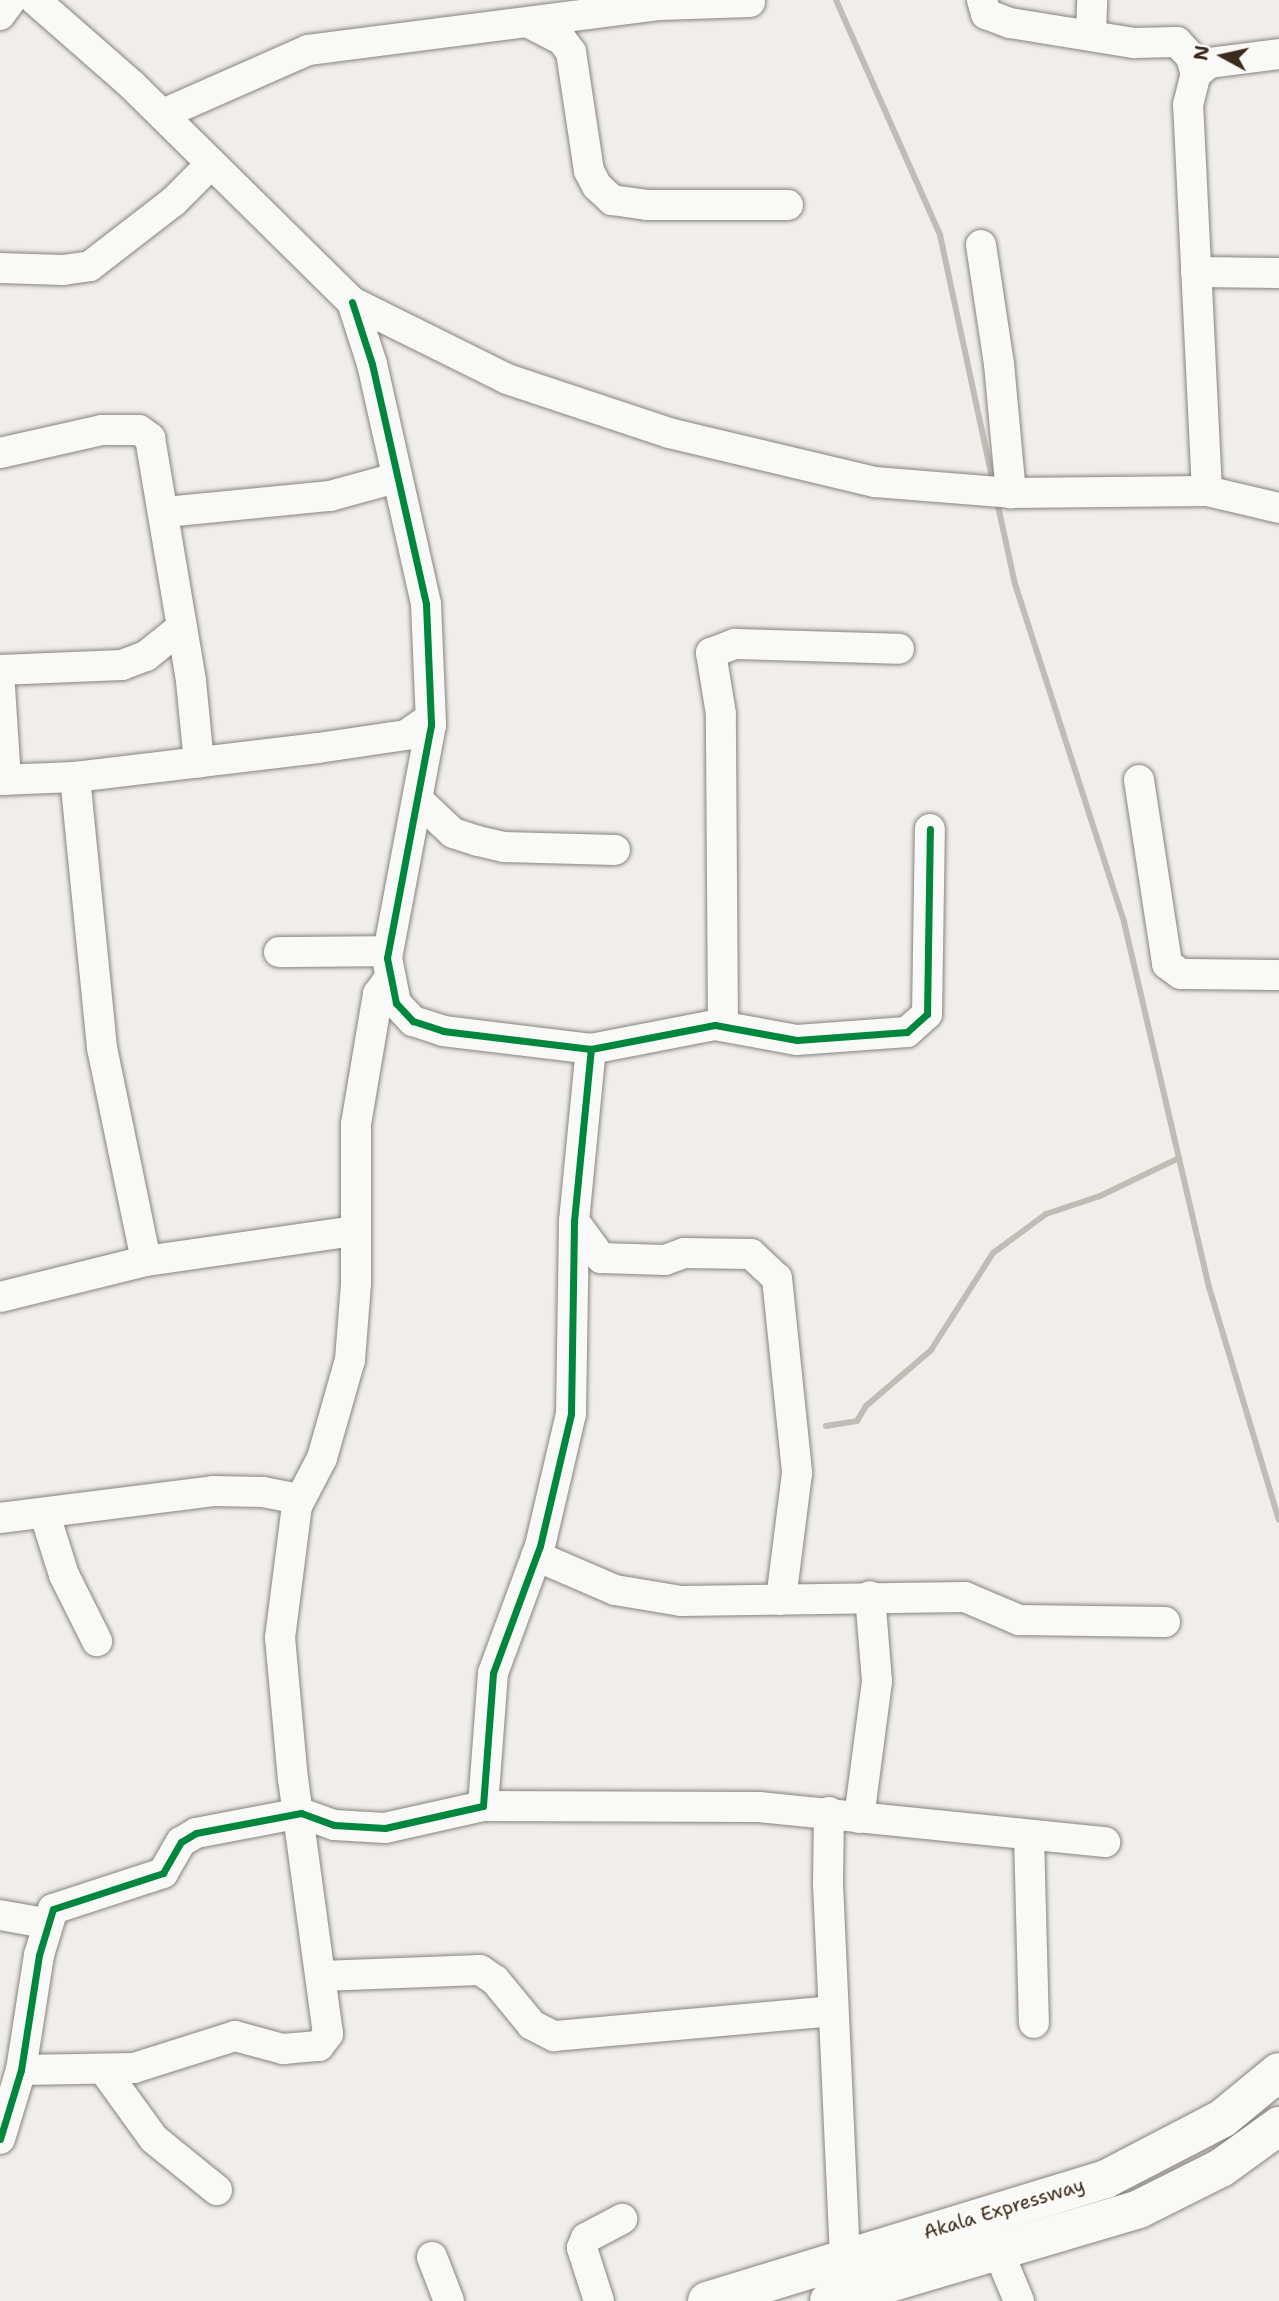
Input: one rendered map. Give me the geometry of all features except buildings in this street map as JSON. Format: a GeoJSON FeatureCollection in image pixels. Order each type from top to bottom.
{"type":"FeatureCollection","features":[{"type":"Feature","properties":{"kind":"main road","name":"Akala Expressway"},"geometry":{"type":"LineString","coordinates":[[707,2301],[1106,2179],[1223,2118],[1279,2072]]}},
{"type":"Feature","properties":{"kind":"main road","name":"Akala Expressway"},"geometry":{"type":"LineString","coordinates":[[829,2301],[999,2253],[1139,2209],[1222,2168],[1279,2126]]}},
{"type":"Feature","properties":{"kind":"street"},"geometry":{"type":"LineString","coordinates":[[0,15],[11,0]]}},
{"type":"Feature","properties":{"kind":"street"},"geometry":{"type":"LineString","coordinates":[[35,0],[163,114],[210,165],[352,302],[508,379],[669,433],[875,482],[1024,493],[1207,491],[1279,508]]}},
{"type":"Feature","properties":{"kind":"street"},"geometry":{"type":"LineString","coordinates":[[982,0],[986,14],[1010,23],[1134,43],[1178,42],[1199,65]]}},
{"type":"Feature","properties":{"kind":"street"},"geometry":{"type":"LineString","coordinates":[[1091,35],[1092,0]]}},
{"type":"Feature","properties":{"kind":"street"},"geometry":{"type":"LineString","coordinates":[[163,114],[308,50],[660,5],[750,2]]}},
{"type":"Feature","properties":{"kind":"street"},"geometry":{"type":"LineString","coordinates":[[529,23],[562,40],[571,52],[589,171],[597,186],[612,200],[647,205],[788,205]]}},
{"type":"Feature","properties":{"kind":"street"},"geometry":{"type":"LineString","coordinates":[[1199,65],[1279,54]]}},
{"type":"Feature","properties":{"kind":"street"},"geometry":{"type":"LineString","coordinates":[[1199,65],[1187,132],[1207,491]]}},
{"type":"Feature","properties":{"kind":"street"},"geometry":{"type":"LineString","coordinates":[[0,268],[63,270],[90,266],[174,201],[210,165]]}},
{"type":"Feature","properties":{"kind":"street"},"geometry":{"type":"LineString","coordinates":[[981,245],[999,364],[1024,493]]}},
{"type":"Feature","properties":{"kind":"street"},"geometry":{"type":"LineString","coordinates":[[1195,272],[1279,273]]}},
{"type":"Feature","properties":{"kind":"street"},"geometry":{"type":"LineString","coordinates":[[21,2070],[104,2070],[150,2064],[235,2036],[284,2049],[318,2046],[328,2034],[301,1812],[293,1780],[280,1638],[290,1541],[300,1499],[322,1458],[351,1360],[356,1124],[363,1064],[378,994],[389,965],[418,800],[426,604],[372,364],[352,302]]}},
{"type":"Feature","properties":{"kind":"street"},"geometry":{"type":"LineString","coordinates":[[0,453],[102,430],[139,430],[150,438],[166,512],[199,763]]}},
{"type":"Feature","properties":{"kind":"street"},"geometry":{"type":"LineString","coordinates":[[166,512],[330,496],[396,478]]}},
{"type":"Feature","properties":{"kind":"street"},"geometry":{"type":"LineString","coordinates":[[0,670],[122,665],[146,656],[182,627]]}},
{"type":"Feature","properties":{"kind":"street"},"geometry":{"type":"LineString","coordinates":[[723,1026],[722,739],[711,653],[734,644],[899,649]]}},
{"type":"Feature","properties":{"kind":"street"},"geometry":{"type":"LineString","coordinates":[[0,687],[3,780],[75,777],[421,733]]}},
{"type":"Feature","properties":{"kind":"street"},"geometry":{"type":"LineString","coordinates":[[75,777],[102,1048],[146,1261]]}},
{"type":"Feature","properties":{"kind":"street"},"geometry":{"type":"LineString","coordinates":[[1139,780],[1167,964],[1181,974],[1279,975]]}},
{"type":"Feature","properties":{"kind":"street"},"geometry":{"type":"LineString","coordinates":[[418,800],[453,833],[478,841],[504,847],[615,850]]}},
{"type":"Feature","properties":{"kind":"street"},"geometry":{"type":"LineString","coordinates":[[389,965],[396,1003],[408,1016],[443,1031],[591,1049],[723,1026],[797,1040],[907,1032],[928,1014],[930,829]]}},
{"type":"Feature","properties":{"kind":"street"},"geometry":{"type":"LineString","coordinates":[[279,952],[389,965]]}},
{"type":"Feature","properties":{"kind":"street"},"geometry":{"type":"LineString","coordinates":[[374,1020],[408,1016]]}},
{"type":"Feature","properties":{"kind":"street"},"geometry":{"type":"LineString","coordinates":[[483,1806],[494,1673],[536,1556],[571,1415],[574,1221],[591,1049]]}},
{"type":"Feature","properties":{"kind":"street"},"geometry":{"type":"LineString","coordinates":[[574,1221],[601,1258],[665,1260],[684,1253],[751,1254],[777,1278],[797,1473],[781,1600]]}},
{"type":"Feature","properties":{"kind":"street"},"geometry":{"type":"LineString","coordinates":[[0,1297],[146,1261],[355,1231]]}},
{"type":"Feature","properties":{"kind":"street"},"geometry":{"type":"LineString","coordinates":[[0,1518],[45,1516],[213,1491],[262,1492],[300,1499]]}},
{"type":"Feature","properties":{"kind":"street"},"geometry":{"type":"LineString","coordinates":[[45,1516],[64,1575],[97,1641]]}},
{"type":"Feature","properties":{"kind":"street"},"geometry":{"type":"LineString","coordinates":[[536,1556],[582,1578],[641,1596],[681,1601],[870,1596],[964,1597],[1019,1620],[1165,1622]]}},
{"type":"Feature","properties":{"kind":"street"},"geometry":{"type":"LineString","coordinates":[[859,1818],[877,1681],[870,1596]]}},
{"type":"Feature","properties":{"kind":"street"},"geometry":{"type":"LineString","coordinates":[[0,2139],[21,2070],[45,1923],[53,1909],[163,1873],[181,1842],[195,1833],[301,1812],[334,1825],[361,1829],[404,1824],[483,1806],[746,1807],[830,1812],[859,1818],[1105,1842]]}},
{"type":"Feature","properties":{"kind":"street"},"geometry":{"type":"LineString","coordinates":[[830,1812],[834,2011],[845,2258]]}},
{"type":"Feature","properties":{"kind":"street"},"geometry":{"type":"LineString","coordinates":[[1029,1836],[1034,2023]]}},
{"type":"Feature","properties":{"kind":"street"},"geometry":{"type":"LineString","coordinates":[[0,1915],[45,1923]]}},
{"type":"Feature","properties":{"kind":"street"},"geometry":{"type":"LineString","coordinates":[[321,1976],[480,1970],[495,1980],[532,2025],[554,2036],[834,2011]]}},
{"type":"Feature","properties":{"kind":"street"},"geometry":{"type":"LineString","coordinates":[[104,2070],[154,2139],[217,2190]]}},
{"type":"Feature","properties":{"kind":"street"},"geometry":{"type":"LineString","coordinates":[[598,2301],[582,2248],[586,2238],[622,2219]]}},
{"type":"Feature","properties":{"kind":"street"},"geometry":{"type":"LineString","coordinates":[[999,2253],[1019,2301]]}},
{"type":"Feature","properties":{"kind":"street"},"geometry":{"type":"LineString","coordinates":[[432,2257],[449,2301]]}},
{"type":"Feature","properties":{"kind":"waterway"},"geometry":{"type":"LineString","coordinates":[[836,0],[940,235],[993,483]]}},
{"type":"Feature","properties":{"kind":"waterway"},"geometry":{"type":"LineString","coordinates":[[997,501],[1015,584],[1124,922],[1209,1287],[1279,1520]]}},
{"type":"Feature","properties":{"kind":"waterway"},"geometry":{"type":"LineString","coordinates":[[826,1426],[857,1421],[866,1406],[931,1350],[993,1253],[1046,1214],[1100,1196],[1179,1158]]}},
{"type":"Feature","properties":{"kind":"cycle path"},"geometry":{"type":"LineString","coordinates":[[352,302],[372,364],[426,604],[431,725],[387,958],[396,1003],[413,1021],[443,1031],[591,1049],[715,1025],[797,1040],[907,1032],[927,1014],[930,829]]}},
{"type":"Feature","properties":{"kind":"cycle path"},"geometry":{"type":"LineString","coordinates":[[0,2139],[21,2070],[39,1955],[53,1909],[163,1873],[181,1842],[196,1833],[301,1813],[334,1825],[385,1828],[483,1806],[493,1673],[540,1546],[571,1414],[574,1221],[591,1049]]}}]}
